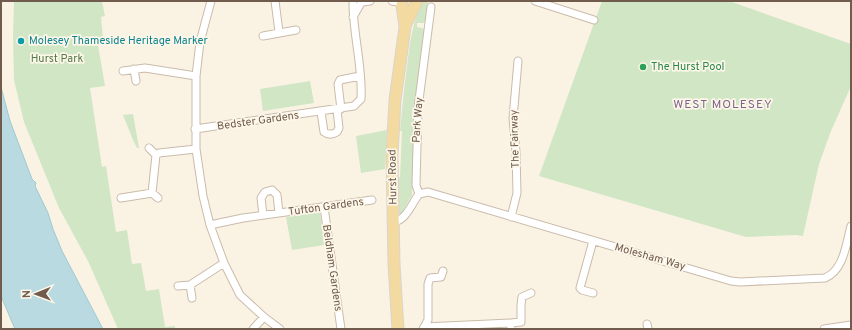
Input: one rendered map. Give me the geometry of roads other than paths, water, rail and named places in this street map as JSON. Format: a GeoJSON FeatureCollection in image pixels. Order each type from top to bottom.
{"type":"FeatureCollection","features":[{"type":"Feature","properties":{"kind":"main road"},"geometry":{"type":"LineString","coordinates":[[397,2],[411,6],[417,1]]}},
{"type":"Feature","properties":{"kind":"main road","name":"Hurst Road"},"geometry":{"type":"LineString","coordinates":[[398,329],[392,155],[394,114],[405,27],[417,1]]}},
{"type":"Feature","properties":{"kind":"main road","name":"Hurst Road"},"geometry":{"type":"LineString","coordinates":[[397,2],[405,27]]}},
{"type":"Feature","properties":{"kind":"street"},"geometry":{"type":"LineString","coordinates":[[211,1],[200,42],[196,76],[196,149],[203,196],[210,225],[224,263],[240,295],[264,317],[280,329]]}},
{"type":"Feature","properties":{"kind":"street"},"geometry":{"type":"LineString","coordinates":[[275,1],[279,32]]}},
{"type":"Feature","properties":{"kind":"street"},"geometry":{"type":"LineString","coordinates":[[535,1],[594,20]]}},
{"type":"Feature","properties":{"kind":"street"},"geometry":{"type":"LineString","coordinates":[[352,2],[364,2]]}},
{"type":"Feature","properties":{"kind":"street","name":"Bedster Gardens"},"geometry":{"type":"LineString","coordinates":[[195,129],[321,112],[354,106],[361,99],[362,87],[352,2]]}},
{"type":"Feature","properties":{"kind":"street"},"geometry":{"type":"LineString","coordinates":[[353,18],[364,2]]}},
{"type":"Feature","properties":{"kind":"street","name":"Park Way"},"geometry":{"type":"LineString","coordinates":[[419,194],[416,186],[417,122],[431,7]]}},
{"type":"Feature","properties":{"kind":"street"},"geometry":{"type":"LineString","coordinates":[[263,36],[296,30]]}},
{"type":"Feature","properties":{"kind":"street","name":"The Fairway"},"geometry":{"type":"LineString","coordinates":[[511,217],[517,193],[516,152],[512,118],[518,60]]}},
{"type":"Feature","properties":{"kind":"street"},"geometry":{"type":"LineString","coordinates":[[123,71],[145,68],[196,76]]}},
{"type":"Feature","properties":{"kind":"street"},"geometry":{"type":"LineString","coordinates":[[134,69],[136,81]]}},
{"type":"Feature","properties":{"kind":"street"},"geometry":{"type":"LineString","coordinates":[[321,112],[324,132],[327,134],[332,134],[337,132],[339,128],[338,84],[340,80],[360,76]]}},
{"type":"Feature","properties":{"kind":"street"},"geometry":{"type":"LineString","coordinates":[[149,148],[156,155]]}},
{"type":"Feature","properties":{"kind":"street"},"geometry":{"type":"LineString","coordinates":[[156,155],[159,153],[196,149]]}},
{"type":"Feature","properties":{"kind":"street"},"geometry":{"type":"LineString","coordinates":[[152,193],[156,155]]}},
{"type":"Feature","properties":{"kind":"street","name":"Tufton Gardens"},"geometry":{"type":"LineString","coordinates":[[263,215],[261,198],[265,192],[272,190],[277,195],[280,213]]}},
{"type":"Feature","properties":{"kind":"street","name":"Molesham Way"},"geometry":{"type":"LineString","coordinates":[[419,194],[428,192],[731,281],[748,283],[825,278],[831,276],[840,267],[851,226]]}},
{"type":"Feature","properties":{"kind":"street"},"geometry":{"type":"LineString","coordinates":[[121,198],[152,193],[158,198]]}},
{"type":"Feature","properties":{"kind":"street"},"geometry":{"type":"LineString","coordinates":[[394,222],[403,218],[419,194]]}},
{"type":"Feature","properties":{"kind":"street","name":"Tufton Gardens"},"geometry":{"type":"LineString","coordinates":[[210,225],[263,215],[372,200]]}},
{"type":"Feature","properties":{"kind":"street","name":"Beldham Gardens"},"geometry":{"type":"LineString","coordinates":[[324,207],[341,329]]}},
{"type":"Feature","properties":{"kind":"street"},"geometry":{"type":"LineString","coordinates":[[593,241],[580,288],[593,293]]}},
{"type":"Feature","properties":{"kind":"street"},"geometry":{"type":"LineString","coordinates":[[178,286],[190,285],[224,263]]}},
{"type":"Feature","properties":{"kind":"street"},"geometry":{"type":"LineString","coordinates":[[443,271],[441,277],[430,278],[428,284],[428,320],[424,328],[511,326],[521,322],[522,297],[530,293]]}},
{"type":"Feature","properties":{"kind":"street"},"geometry":{"type":"LineString","coordinates":[[190,285],[192,298]]}},
{"type":"Feature","properties":{"kind":"street"},"geometry":{"type":"LineString","coordinates":[[253,329],[264,317]]}},
{"type":"Feature","properties":{"kind":"street"},"geometry":{"type":"LineString","coordinates":[[824,329],[851,325]]}},
{"type":"Feature","properties":{"kind":"water"},"geometry":{"type":"Polygon","coordinates":[[[1,87],[10,121],[62,251],[103,329],[15,329],[1,296],[1,87]]]}},
{"type":"Feature","properties":{"kind":"place","name":"Molesey Thameside Heritage Marker"},"geometry":{"type":"Point","coordinates":[21,41]}},
{"type":"Feature","properties":{"kind":"place","name":"The Hurst Pool"},"geometry":{"type":"Point","coordinates":[643,67]}},
{"type":"Feature","properties":{"kind":"district","name":"WEST MOLESEY"},"geometry":{"type":"Point","coordinates":[723,105]}},
{"type":"Feature","properties":{"kind":"park label","name":"Hurst Park"},"geometry":{"type":"Point","coordinates":[57,59]}}]}
